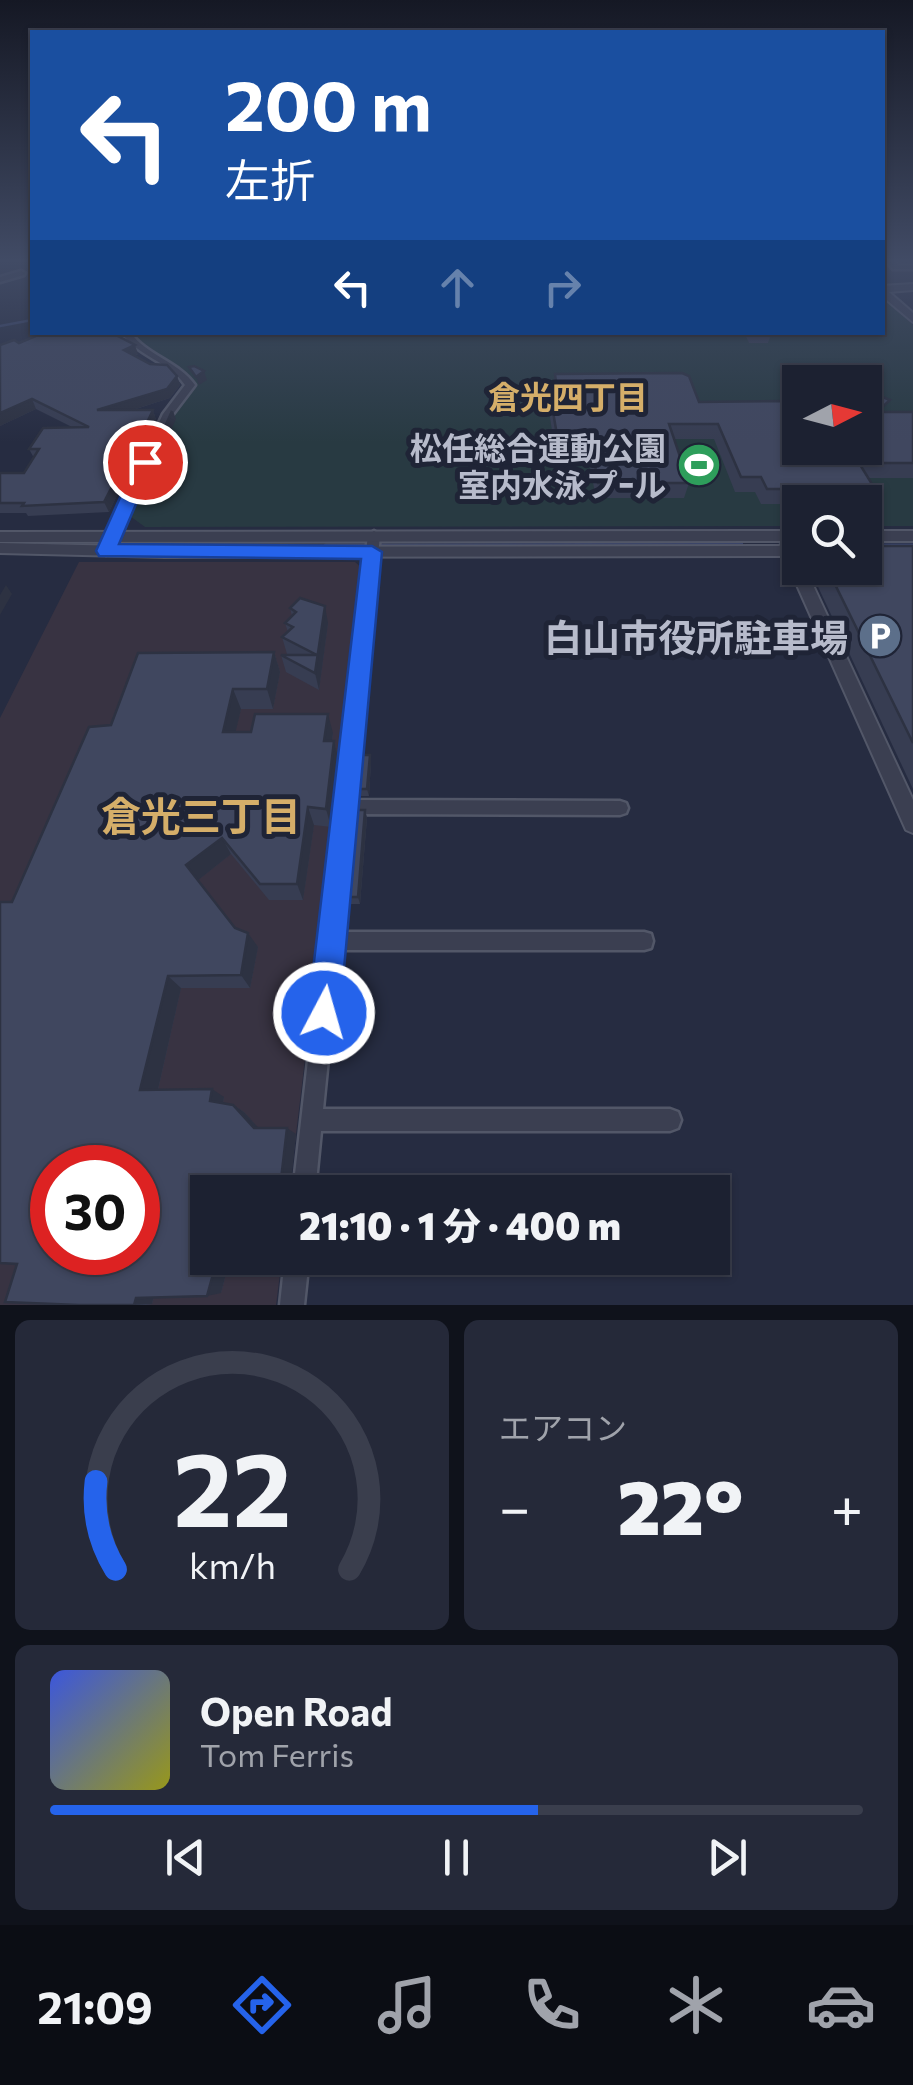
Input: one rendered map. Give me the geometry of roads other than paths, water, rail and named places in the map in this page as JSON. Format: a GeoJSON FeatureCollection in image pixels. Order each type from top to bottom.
{"type":"FeatureCollection","features":[{"type":"Feature","properties":{"kind":"street"},"geometry":{"type":"LineString","coordinates":[[110,543],[168,414],[190,385],[186,376],[136,346],[127,335]]}},
{"type":"Feature","properties":{"kind":"street"},"geometry":{"type":"LineString","coordinates":[[882,536],[913,536]]}},
{"type":"Feature","properties":{"kind":"street"},"geometry":{"type":"LineString","coordinates":[[0,537],[70,543]]}},
{"type":"Feature","properties":{"kind":"street"},"geometry":{"type":"LineString","coordinates":[[0,548],[70,543],[782,544]]}},
{"type":"Feature","properties":{"kind":"street"},"geometry":{"type":"LineString","coordinates":[[306,1175],[373,544]]}},
{"type":"Feature","properties":{"kind":"street"},"geometry":{"type":"LineString","coordinates":[[882,552],[913,552]]}},
{"type":"Feature","properties":{"kind":"street"},"geometry":{"type":"LineString","coordinates":[[811,585],[913,823]]}},
{"type":"Feature","properties":{"kind":"street"},"geometry":{"type":"LineString","coordinates":[[347,807],[620,808]]}},
{"type":"Feature","properties":{"kind":"street"},"geometry":{"type":"LineString","coordinates":[[332,941],[644,941]]}},
{"type":"Feature","properties":{"kind":"street"},"geometry":{"type":"LineString","coordinates":[[312,1120],[670,1120]]}},
{"type":"Feature","properties":{"kind":"street"},"geometry":{"type":"LineString","coordinates":[[292,1305],[295,1275]]}},
{"type":"Feature","properties":{"kind":"waterway"},"geometry":{"type":"LineString","coordinates":[[0,326],[27,321]]}},
{"type":"Feature","properties":{"kind":"waterway"},"geometry":{"type":"LineString","coordinates":[[379,546],[741,545]]}},
{"type":"Feature","properties":{"kind":"waterway"},"geometry":{"type":"LineString","coordinates":[[326,546],[364,546]]}},
{"type":"Feature","properties":{"kind":"waterway"},"geometry":{"type":"LineString","coordinates":[[882,546],[913,546]]}},
{"type":"Feature","properties":{"kind":"place","name":"松任総合運動公園 室内水泳プｰル"},"geometry":{"type":"Point","coordinates":[699,465]}},
{"type":"Feature","properties":{"kind":"place","name":"白山市役所駐車場"},"geometry":{"type":"Point","coordinates":[880,636]}},
{"type":"Feature","properties":{"kind":"district","name":"倉光四丁目"},"geometry":{"type":"Point","coordinates":[568,396]}},
{"type":"Feature","properties":{"kind":"district","name":"倉光三丁目"},"geometry":{"type":"Point","coordinates":[201,814]}}]}
